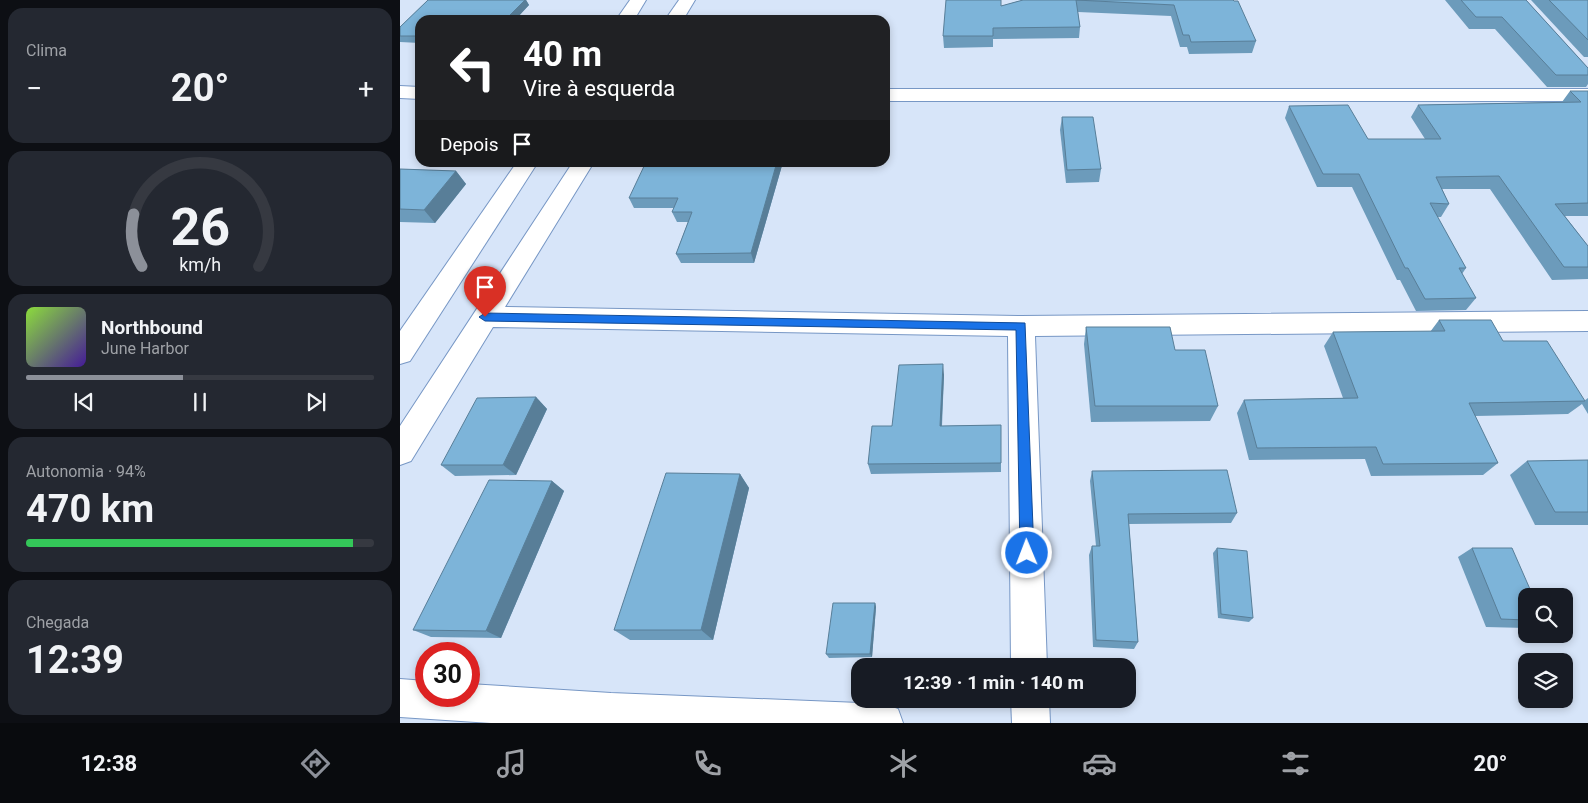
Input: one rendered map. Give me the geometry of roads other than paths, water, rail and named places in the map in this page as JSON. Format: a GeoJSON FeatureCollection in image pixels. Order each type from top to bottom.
{"type":"FeatureCollection","features":[{"type":"Feature","properties":{"kind":"street"},"geometry":{"type":"LineString","coordinates":[[628,15],[638,0]]}},
{"type":"Feature","properties":{"kind":"street"},"geometry":{"type":"LineString","coordinates":[[677,15],[687,0]]}},
{"type":"Feature","properties":{"kind":"street"},"geometry":{"type":"LineString","coordinates":[[400,92],[415,93]]}},
{"type":"Feature","properties":{"kind":"street"},"geometry":{"type":"LineString","coordinates":[[890,95],[1588,95]]}},
{"type":"Feature","properties":{"kind":"street"},"geometry":{"type":"LineString","coordinates":[[400,353],[525,167]]}},
{"type":"Feature","properties":{"kind":"street"},"geometry":{"type":"LineString","coordinates":[[400,452],[581,167]]}},
{"type":"Feature","properties":{"kind":"street"},"geometry":{"type":"LineString","coordinates":[[485,317],[1021,326],[1588,321]]}},
{"type":"Feature","properties":{"kind":"street"},"geometry":{"type":"LineString","coordinates":[[1021,326],[1030,658]]}},
{"type":"Feature","properties":{"kind":"street"},"geometry":{"type":"LineString","coordinates":[[400,698],[611,712],[884,723]]}},
{"type":"Feature","properties":{"kind":"street"},"geometry":{"type":"LineString","coordinates":[[1030,708],[1031,723]]}}]}
